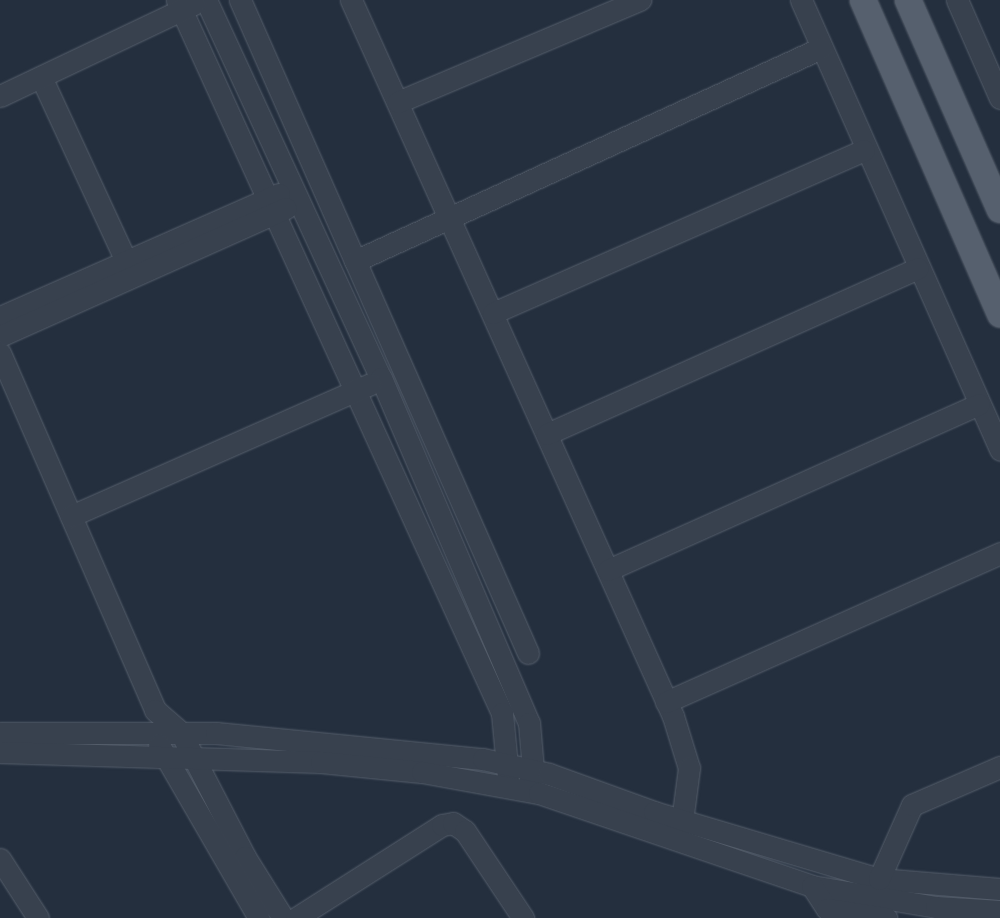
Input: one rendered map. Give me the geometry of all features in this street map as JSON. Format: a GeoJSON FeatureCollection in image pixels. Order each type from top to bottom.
{"type":"FeatureCollection","features":[{"type":"Feature","properties":{"kind":"main road"},"geometry":{"type":"LineString","coordinates":[[863,0],[1000,314]]}},
{"type":"Feature","properties":{"kind":"main road"},"geometry":{"type":"LineString","coordinates":[[908,0],[1000,210]]}},
{"type":"Feature","properties":{"kind":"street"},"geometry":{"type":"LineString","coordinates":[[0,96],[41,77],[180,5],[201,0]]}},
{"type":"Feature","properties":{"kind":"street"},"geometry":{"type":"LineString","coordinates":[[206,0],[381,378],[529,723],[533,770],[517,789]]}},
{"type":"Feature","properties":{"kind":"street"},"geometry":{"type":"LineString","coordinates":[[240,0],[528,653]]}},
{"type":"Feature","properties":{"kind":"street"},"geometry":{"type":"LineString","coordinates":[[351,0],[494,314],[666,702],[689,768],[682,821]]}},
{"type":"Feature","properties":{"kind":"street"},"geometry":{"type":"LineString","coordinates":[[398,102],[640,0]]}},
{"type":"Feature","properties":{"kind":"street"},"geometry":{"type":"LineString","coordinates":[[801,0],[864,150],[1000,450]]}},
{"type":"Feature","properties":{"kind":"street"},"geometry":{"type":"LineString","coordinates":[[957,0],[1000,98]]}},
{"type":"Feature","properties":{"kind":"street"},"geometry":{"type":"LineString","coordinates":[[180,5],[270,207],[358,390],[502,713],[509,765],[517,789]]}},
{"type":"Feature","properties":{"kind":"street"},"geometry":{"type":"LineString","coordinates":[[355,261],[821,48]]}},
{"type":"Feature","properties":{"kind":"street"},"geometry":{"type":"LineString","coordinates":[[41,77],[126,261]]}},
{"type":"Feature","properties":{"kind":"street"},"geometry":{"type":"LineString","coordinates":[[494,314],[864,150]]}},
{"type":"Feature","properties":{"kind":"street"},"geometry":{"type":"LineString","coordinates":[[0,336],[296,193]]}},
{"type":"Feature","properties":{"kind":"street"},"geometry":{"type":"LineString","coordinates":[[0,317],[126,261],[270,207]]}},
{"type":"Feature","properties":{"kind":"street"},"geometry":{"type":"LineString","coordinates":[[547,434],[918,268]]}},
{"type":"Feature","properties":{"kind":"street"},"geometry":{"type":"LineString","coordinates":[[0,353],[155,710],[181,733],[192,757],[283,918]]}},
{"type":"Feature","properties":{"kind":"street"},"geometry":{"type":"LineString","coordinates":[[71,516],[358,390],[381,378]]}},
{"type":"Feature","properties":{"kind":"street"},"geometry":{"type":"LineString","coordinates":[[608,570],[979,404]]}},
{"type":"Feature","properties":{"kind":"street"},"geometry":{"type":"LineString","coordinates":[[666,702],[1000,553]]}},
{"type":"Feature","properties":{"kind":"street"},"geometry":{"type":"LineString","coordinates":[[155,710],[153,732],[163,756],[259,918]]}},
{"type":"Feature","properties":{"kind":"street"},"geometry":{"type":"LineString","coordinates":[[0,733],[153,732],[300,738],[509,765],[533,770],[682,821],[879,879],[1000,889]]}},
{"type":"Feature","properties":{"kind":"street"},"geometry":{"type":"LineString","coordinates":[[0,752],[321,762],[517,789],[812,886],[936,907],[1000,911]]}},
{"type":"Feature","properties":{"kind":"street"},"geometry":{"type":"LineString","coordinates":[[879,879],[912,804],[1000,767]]}},
{"type":"Feature","properties":{"kind":"street"},"geometry":{"type":"LineString","coordinates":[[296,918],[442,825],[453,822],[466,831],[523,918]]}},
{"type":"Feature","properties":{"kind":"street"},"geometry":{"type":"LineString","coordinates":[[0,859],[33,916]]}},
{"type":"Feature","properties":{"kind":"street"},"geometry":{"type":"LineString","coordinates":[[812,886],[830,914],[886,918]]}}]}
